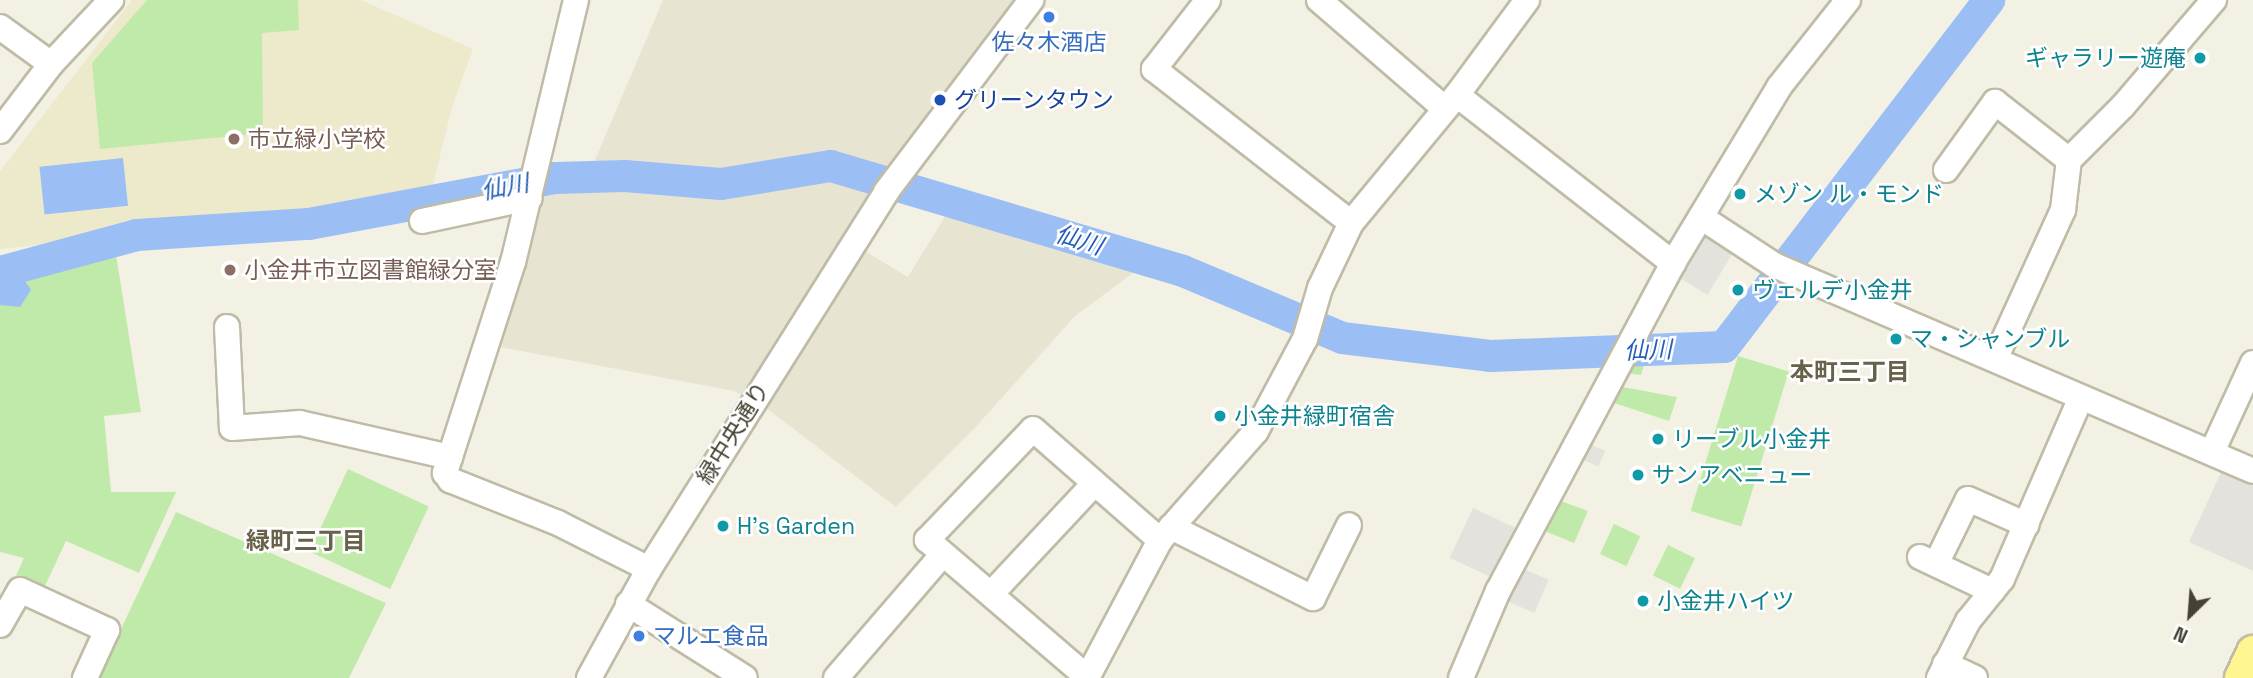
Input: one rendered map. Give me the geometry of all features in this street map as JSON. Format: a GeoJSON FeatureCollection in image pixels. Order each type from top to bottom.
{"type":"FeatureCollection","features":[{"type":"Feature","properties":{"kind":"main road"},"geometry":{"type":"LineString","coordinates":[[2241,678],[2253,652]]}},
{"type":"Feature","properties":{"kind":"street"},"geometry":{"type":"LineString","coordinates":[[0,131],[51,64],[111,0]]}},
{"type":"Feature","properties":{"kind":"street"},"geometry":{"type":"LineString","coordinates":[[576,0],[533,186],[492,335],[445,473],[450,480],[558,523],[649,569]]}},
{"type":"Feature","properties":{"kind":"street","name":"緑中央通り"},"geometry":{"type":"LineString","coordinates":[[589,678],[649,569],[886,192],[1031,0]]}},
{"type":"Feature","properties":{"kind":"street"},"geometry":{"type":"LineString","coordinates":[[1208,0],[1154,69],[1351,223]]}},
{"type":"Feature","properties":{"kind":"street"},"geometry":{"type":"LineString","coordinates":[[1319,0],[1450,102],[1673,263]]}},
{"type":"Feature","properties":{"kind":"street"},"geometry":{"type":"LineString","coordinates":[[1349,526],[1312,598],[1165,534],[1094,484],[1033,429],[927,540],[1087,678],[1165,534],[1256,431],[1309,328],[1320,288],[1351,223],[1450,102],[1527,0]]}},
{"type":"Feature","properties":{"kind":"street"},"geometry":{"type":"LineString","coordinates":[[1461,678],[1498,591],[1625,348],[1673,263],[1779,87],[1848,0]]}},
{"type":"Feature","properties":{"kind":"street"},"geometry":{"type":"LineString","coordinates":[[1996,357],[2063,209],[2069,160],[2123,106],[2214,0]]}},
{"type":"Feature","properties":{"kind":"street"},"geometry":{"type":"LineString","coordinates":[[0,27],[51,64]]}},
{"type":"Feature","properties":{"kind":"street"},"geometry":{"type":"LineString","coordinates":[[1946,170],[1995,102],[2069,160]]}},
{"type":"Feature","properties":{"kind":"street"},"geometry":{"type":"LineString","coordinates":[[422,221],[533,186]]}},
{"type":"Feature","properties":{"kind":"street"},"geometry":{"type":"LineString","coordinates":[[1701,217],[1784,269],[1996,357],[2253,471]]}},
{"type":"Feature","properties":{"kind":"street"},"geometry":{"type":"LineString","coordinates":[[228,327],[232,428],[300,424],[450,457]]}},
{"type":"Feature","properties":{"kind":"street"},"geometry":{"type":"LineString","coordinates":[[2212,452],[2253,363]]}},
{"type":"Feature","properties":{"kind":"street"},"geometry":{"type":"LineString","coordinates":[[1975,678],[1942,671],[1968,621],[1992,592],[2027,524],[2081,397]]}},
{"type":"Feature","properties":{"kind":"street"},"geometry":{"type":"LineString","coordinates":[[990,594],[1094,484]]}},
{"type":"Feature","properties":{"kind":"street"},"geometry":{"type":"LineString","coordinates":[[1992,592],[1928,561],[1968,499],[2027,524]]}},
{"type":"Feature","properties":{"kind":"street"},"geometry":{"type":"LineString","coordinates":[[836,678],[942,555]]}},
{"type":"Feature","properties":{"kind":"street"},"geometry":{"type":"LineString","coordinates":[[0,625],[20,590],[107,630],[85,678]]}},
{"type":"Feature","properties":{"kind":"street"},"geometry":{"type":"LineString","coordinates":[[628,604],[745,678]]}},
{"type":"Feature","properties":{"kind":"shaded area","name":"市立緑小学校"},"geometry":{"type":"Polygon","coordinates":[[[132,0],[361,0],[473,49],[452,107],[432,189],[307,217],[0,249],[0,171],[132,0]]]}},
{"type":"Feature","properties":{"kind":"shaded area"},"geometry":{"type":"Polygon","coordinates":[[[663,0],[1021,0],[848,241],[908,277],[950,208],[1144,265],[1075,316],[973,430],[896,507],[761,404],[734,391],[500,347],[543,173],[592,167],[663,0]]]}},
{"type":"Feature","properties":{"kind":"shaded area"},"geometry":{"type":"Polygon","coordinates":[[[1704,225],[1737,245],[1708,295],[1674,275],[1704,225]]]}},
{"type":"Feature","properties":{"kind":"shaded area"},"geometry":{"type":"Polygon","coordinates":[[[1585,442],[1605,451],[1598,466],[1578,458],[1585,442]]]}},
{"type":"Feature","properties":{"kind":"shaded area"},"geometry":{"type":"Polygon","coordinates":[[[2224,466],[2253,479],[2253,571],[2189,542],[2224,466]]]}},
{"type":"Feature","properties":{"kind":"shaded area"},"geometry":{"type":"Polygon","coordinates":[[[1473,508],[1521,530],[1498,580],[1450,558],[1473,508]]]}},
{"type":"Feature","properties":{"kind":"shaded area"},"geometry":{"type":"Polygon","coordinates":[[[1521,568],[1549,580],[1535,613],[1507,601],[1521,568]]]}},
{"type":"Feature","properties":{"kind":"green space"},"geometry":{"type":"Polygon","coordinates":[[[147,0],[298,0],[299,30],[262,33],[263,133],[100,149],[92,63],[147,0]]]}},
{"type":"Feature","properties":{"kind":"green space"},"geometry":{"type":"Polygon","coordinates":[[[115,248],[141,412],[104,416],[111,492],[176,492],[139,573],[66,541],[44,588],[15,578],[24,558],[0,552],[0,265],[115,248]]]}},
{"type":"Feature","properties":{"kind":"green space"},"geometry":{"type":"Polygon","coordinates":[[[1629,356],[1646,358],[1641,375],[1620,372],[1629,356]]]}},
{"type":"Feature","properties":{"kind":"green space"},"geometry":{"type":"Polygon","coordinates":[[[1738,356],[1789,371],[1741,526],[1691,511],[1738,356]]]}},
{"type":"Feature","properties":{"kind":"green space"},"geometry":{"type":"Polygon","coordinates":[[[1612,385],[1677,397],[1669,421],[1605,400],[1612,385]]]}},
{"type":"Feature","properties":{"kind":"green space"},"geometry":{"type":"Polygon","coordinates":[[[348,469],[429,507],[390,589],[310,551],[348,469]]]}},
{"type":"Feature","properties":{"kind":"green space"},"geometry":{"type":"Polygon","coordinates":[[[1558,500],[1588,511],[1574,543],[1542,530],[1558,500]]]}},
{"type":"Feature","properties":{"kind":"green space"},"geometry":{"type":"Polygon","coordinates":[[[176,512],[386,603],[349,678],[98,678],[176,512]]]}},
{"type":"Feature","properties":{"kind":"green space"},"geometry":{"type":"Polygon","coordinates":[[[1614,524],[1640,536],[1626,566],[1600,554],[1614,524]]]}},
{"type":"Feature","properties":{"kind":"green space"},"geometry":{"type":"Polygon","coordinates":[[[1668,545],[1695,558],[1680,589],[1653,576],[1668,545]]]}},
{"type":"Feature","properties":{"kind":"water"},"geometry":{"type":"Polygon","coordinates":[[[123,158],[128,206],[44,215],[39,167],[123,158]]]}},
{"type":"Feature","properties":{"kind":"water"},"geometry":{"type":"Polygon","coordinates":[[[19,272],[31,290],[20,307],[0,305],[0,279],[19,272]]]}},
{"type":"Feature","properties":{"kind":"waterway","name":"仙川"},"geometry":{"type":"LineString","coordinates":[[0,272],[137,235],[309,224],[555,178],[625,176],[721,184],[831,166],[1183,271],[1342,338],[1490,356],[1724,347],[1989,0]]}},
{"type":"Feature","properties":{"kind":"place","name":"佐々木酒店"},"geometry":{"type":"Point","coordinates":[1049,17]}},
{"type":"Feature","properties":{"kind":"place","name":"ギャラリー遊庵"},"geometry":{"type":"Point","coordinates":[2200,58]}},
{"type":"Feature","properties":{"kind":"place","name":"グリーンタウン"},"geometry":{"type":"Point","coordinates":[940,100]}},
{"type":"Feature","properties":{"kind":"place","name":"市立緑小学校"},"geometry":{"type":"Point","coordinates":[234,139]}},
{"type":"Feature","properties":{"kind":"place","name":"メゾン ル・モンド"},"geometry":{"type":"Point","coordinates":[1740,194]}},
{"type":"Feature","properties":{"kind":"place","name":"小金井市立図書館緑分室"},"geometry":{"type":"Point","coordinates":[230,270]}},
{"type":"Feature","properties":{"kind":"place","name":"ヴェルデ小金井"},"geometry":{"type":"Point","coordinates":[1738,290]}},
{"type":"Feature","properties":{"kind":"place","name":"マ・シャンブル"},"geometry":{"type":"Point","coordinates":[1896,339]}},
{"type":"Feature","properties":{"kind":"place","name":"小金井緑町宿舎"},"geometry":{"type":"Point","coordinates":[1220,416]}},
{"type":"Feature","properties":{"kind":"place","name":"リーブル小金井"},"geometry":{"type":"Point","coordinates":[1658,439]}},
{"type":"Feature","properties":{"kind":"place","name":"サンアベニュー"},"geometry":{"type":"Point","coordinates":[1638,475]}},
{"type":"Feature","properties":{"kind":"place","name":"H’s Garden"},"geometry":{"type":"Point","coordinates":[723,526]}},
{"type":"Feature","properties":{"kind":"place","name":"小金井ハイツ"},"geometry":{"type":"Point","coordinates":[1643,601]}},
{"type":"Feature","properties":{"kind":"place","name":"マルエ食品"},"geometry":{"type":"Point","coordinates":[639,636]}},
{"type":"Feature","properties":{"kind":"district","name":"本町三丁目"},"geometry":{"type":"Point","coordinates":[1850,372]}},
{"type":"Feature","properties":{"kind":"district","name":"緑町三丁目"},"geometry":{"type":"Point","coordinates":[306,541]}}]}
